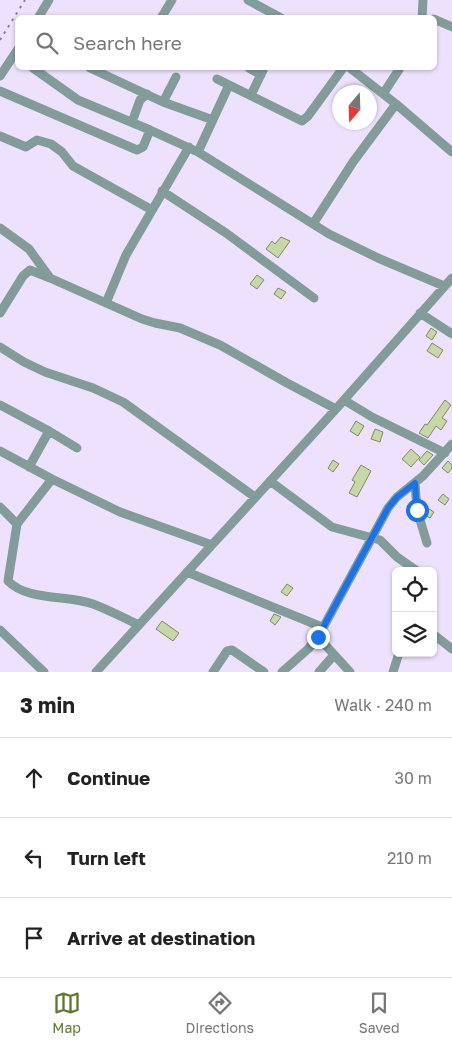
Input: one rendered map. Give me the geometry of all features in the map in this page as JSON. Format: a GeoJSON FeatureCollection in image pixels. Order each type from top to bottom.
{"type":"FeatureCollection","features":[{"type":"Feature","properties":{"kind":"street"},"geometry":{"type":"LineString","coordinates":[[40,15],[49,0]]}},
{"type":"Feature","properties":{"kind":"street"},"geometry":{"type":"LineString","coordinates":[[166,15],[172,0]]}},
{"type":"Feature","properties":{"kind":"street"},"geometry":{"type":"LineString","coordinates":[[248,0],[276,15]]}},
{"type":"Feature","properties":{"kind":"street"},"geometry":{"type":"LineString","coordinates":[[423,0],[427,15]]}},
{"type":"Feature","properties":{"kind":"street"},"geometry":{"type":"LineString","coordinates":[[437,20],[452,26]]}},
{"type":"Feature","properties":{"kind":"street"},"geometry":{"type":"LineString","coordinates":[[0,76],[15,54]]}},
{"type":"Feature","properties":{"kind":"street"},"geometry":{"type":"LineString","coordinates":[[36,70],[78,100],[198,152],[313,224],[356,248],[449,284],[420,313],[336,409],[96,672]]}},
{"type":"Feature","properties":{"kind":"street"},"geometry":{"type":"LineString","coordinates":[[94,70],[136,90],[143,97],[213,120]]}},
{"type":"Feature","properties":{"kind":"street"},"geometry":{"type":"LineString","coordinates":[[218,80],[298,120],[304,120],[342,70]]}},
{"type":"Feature","properties":{"kind":"street"},"geometry":{"type":"LineString","coordinates":[[353,70],[452,152]]}},
{"type":"Feature","properties":{"kind":"street"},"geometry":{"type":"LineString","coordinates":[[383,94],[399,70]]}},
{"type":"Feature","properties":{"kind":"street"},"geometry":{"type":"LineString","coordinates":[[250,95],[262,71]]}},
{"type":"Feature","properties":{"kind":"street"},"geometry":{"type":"LineString","coordinates":[[163,102],[176,77]]}},
{"type":"Feature","properties":{"kind":"street"},"geometry":{"type":"LineString","coordinates":[[198,152],[229,85]]}},
{"type":"Feature","properties":{"kind":"street"},"geometry":{"type":"LineString","coordinates":[[0,91],[137,150],[143,147],[150,130]]}},
{"type":"Feature","properties":{"kind":"street"},"geometry":{"type":"LineString","coordinates":[[132,122],[143,97]]}},
{"type":"Feature","properties":{"kind":"street"},"geometry":{"type":"LineString","coordinates":[[313,224],[353,162],[396,104]]}},
{"type":"Feature","properties":{"kind":"street"},"geometry":{"type":"LineString","coordinates":[[0,136],[26,147],[37,140],[51,144],[62,152],[78,170],[152,210]]}},
{"type":"Feature","properties":{"kind":"street"},"geometry":{"type":"LineString","coordinates":[[106,303],[126,255],[189,147]]}},
{"type":"Feature","properties":{"kind":"street"},"geometry":{"type":"LineString","coordinates":[[162,191],[226,233],[314,298]]}},
{"type":"Feature","properties":{"kind":"street"},"geometry":{"type":"LineString","coordinates":[[0,228],[29,249],[50,278]]}},
{"type":"Feature","properties":{"kind":"street"},"geometry":{"type":"LineString","coordinates":[[2,307],[27,271],[30,270],[142,319],[180,328],[220,344],[336,409]]}},
{"type":"Feature","properties":{"kind":"street"},"geometry":{"type":"LineString","coordinates":[[420,313],[452,334]]}},
{"type":"Feature","properties":{"kind":"street"},"geometry":{"type":"LineString","coordinates":[[0,347],[31,365],[93,388],[123,402],[256,497]]}},
{"type":"Feature","properties":{"kind":"street"},"geometry":{"type":"LineString","coordinates":[[282,672],[308,649],[318,637],[388,508],[397,497],[449,451],[384,424],[344,400]]}},
{"type":"Feature","properties":{"kind":"street"},"geometry":{"type":"LineString","coordinates":[[0,406],[49,431],[77,448]]}},
{"type":"Feature","properties":{"kind":"street"},"geometry":{"type":"LineString","coordinates":[[29,467],[49,431]]}},
{"type":"Feature","properties":{"kind":"street"},"geometry":{"type":"LineString","coordinates":[[0,451],[120,512],[212,545]]}},
{"type":"Feature","properties":{"kind":"street"},"geometry":{"type":"LineString","coordinates":[[52,479],[17,524],[8,581],[12,585],[29,592],[47,597],[67,598],[92,604],[139,625]]}},
{"type":"Feature","properties":{"kind":"street"},"geometry":{"type":"LineString","coordinates":[[270,481],[332,527],[380,540],[397,557],[411,567]]}},
{"type":"Feature","properties":{"kind":"street"},"geometry":{"type":"LineString","coordinates":[[415,483],[417,510],[427,543]]}},
{"type":"Feature","properties":{"kind":"street"},"geometry":{"type":"LineString","coordinates":[[0,507],[17,524]]}},
{"type":"Feature","properties":{"kind":"street"},"geometry":{"type":"LineString","coordinates":[[188,572],[322,627]]}},
{"type":"Feature","properties":{"kind":"street"},"geometry":{"type":"LineString","coordinates":[[0,630],[44,672]]}},
{"type":"Feature","properties":{"kind":"street"},"geometry":{"type":"LineString","coordinates":[[318,637],[350,672]]}},
{"type":"Feature","properties":{"kind":"street"},"geometry":{"type":"LineString","coordinates":[[437,637],[452,649]]}},
{"type":"Feature","properties":{"kind":"street"},"geometry":{"type":"LineString","coordinates":[[213,672],[227,651],[232,650],[264,672]]}},
{"type":"Feature","properties":{"kind":"street"},"geometry":{"type":"LineString","coordinates":[[319,672],[334,655]]}},
{"type":"Feature","properties":{"kind":"street"},"geometry":{"type":"LineString","coordinates":[[393,672],[398,657]]}},
{"type":"Feature","properties":{"kind":"building"},"geometry":{"type":"Polygon","coordinates":[[[281,237],[290,241],[278,258],[266,249],[272,241],[275,244],[281,237]]]}},
{"type":"Feature","properties":{"kind":"building"},"geometry":{"type":"Polygon","coordinates":[[[257,275],[264,280],[257,289],[250,284],[257,275]]]}},
{"type":"Feature","properties":{"kind":"building"},"geometry":{"type":"Polygon","coordinates":[[[278,288],[286,292],[281,299],[274,294],[278,288]]]}},
{"type":"Feature","properties":{"kind":"building"},"geometry":{"type":"Polygon","coordinates":[[[431,328],[437,332],[432,340],[426,336],[431,328]]]}},
{"type":"Feature","properties":{"kind":"building"},"geometry":{"type":"Polygon","coordinates":[[[432,343],[443,350],[438,358],[427,351],[432,343]]]}},
{"type":"Feature","properties":{"kind":"building"},"geometry":{"type":"Polygon","coordinates":[[[445,400],[451,405],[442,418],[447,421],[441,430],[436,426],[428,438],[419,433],[425,424],[427,425],[445,400]]]}},
{"type":"Feature","properties":{"kind":"building"},"geometry":{"type":"Polygon","coordinates":[[[356,421],[364,426],[358,436],[350,431],[356,421]]]}},
{"type":"Feature","properties":{"kind":"building"},"geometry":{"type":"Polygon","coordinates":[[[375,429],[383,432],[380,442],[371,439],[375,429]]]}},
{"type":"Feature","properties":{"kind":"building"},"geometry":{"type":"Polygon","coordinates":[[[411,449],[420,457],[411,467],[402,459],[411,449]]]}},
{"type":"Feature","properties":{"kind":"building"},"geometry":{"type":"Polygon","coordinates":[[[427,451],[433,455],[424,465],[419,460],[427,451]]]}},
{"type":"Feature","properties":{"kind":"building"},"geometry":{"type":"Polygon","coordinates":[[[333,460],[339,464],[333,472],[328,468],[333,460]]]}},
{"type":"Feature","properties":{"kind":"building"},"geometry":{"type":"Polygon","coordinates":[[[448,461],[452,468],[448,473],[442,468],[448,461]]]}},
{"type":"Feature","properties":{"kind":"building"},"geometry":{"type":"Polygon","coordinates":[[[361,465],[371,471],[357,497],[349,493],[355,482],[352,480],[361,465]]]}},
{"type":"Feature","properties":{"kind":"building"},"geometry":{"type":"Polygon","coordinates":[[[443,494],[449,499],[445,505],[438,500],[443,494]]]}},
{"type":"Feature","properties":{"kind":"building"},"geometry":{"type":"Polygon","coordinates":[[[424,506],[434,512],[430,518],[425,515],[424,506]]]}},
{"type":"Feature","properties":{"kind":"building"},"geometry":{"type":"Polygon","coordinates":[[[287,584],[293,588],[287,596],[281,592],[287,584]]]}},
{"type":"Feature","properties":{"kind":"building"},"geometry":{"type":"Polygon","coordinates":[[[274,614],[281,617],[275,625],[270,621],[274,614]]]}},
{"type":"Feature","properties":{"kind":"building"},"geometry":{"type":"Polygon","coordinates":[[[162,621],[179,633],[173,641],[156,629],[162,621]]]}},
{"type":"Feature","properties":{"kind":"railway"},"geometry":{"type":"LineString","coordinates":[[16,15],[25,0]]}},
{"type":"Feature","properties":{"kind":"railway"},"geometry":{"type":"LineString","coordinates":[[0,40],[15,16]]}},
{"type":"Feature","properties":{"kind":"route"},"geometry":{"type":"LineString","coordinates":[[318,637],[388,508],[397,497],[415,483],[417,510]]}}]}
